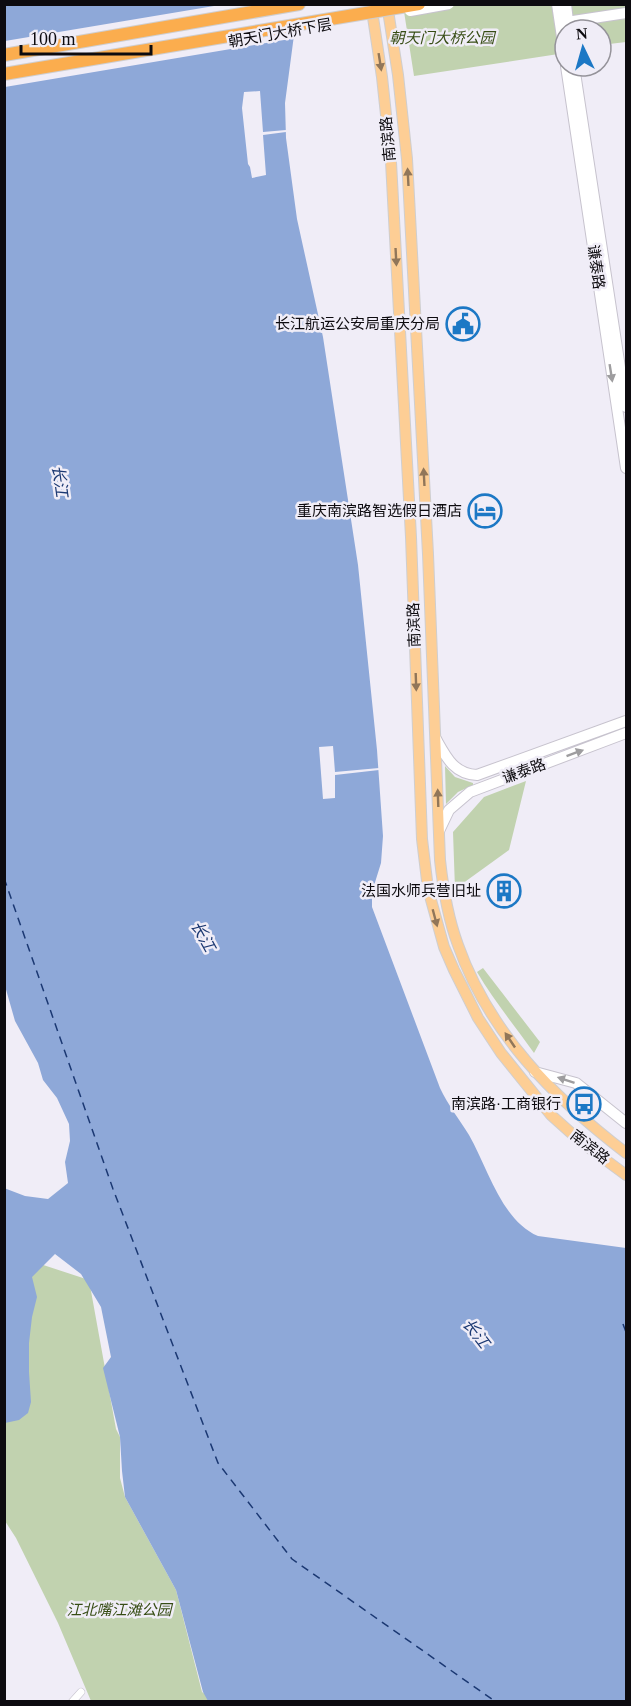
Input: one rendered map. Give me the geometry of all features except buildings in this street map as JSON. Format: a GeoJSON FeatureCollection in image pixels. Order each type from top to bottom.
{"type":"FeatureCollection","features":[{"type":"Feature","properties":{"kind":"highway"},"geometry":{"type":"LineString","coordinates":[[4,55],[299,4]]}},
{"type":"Feature","properties":{"kind":"highway"},"geometry":{"type":"LineString","coordinates":[[4,74],[419,4]]}},
{"type":"Feature","properties":{"kind":"main road","name":"朝天门大桥下层"},"geometry":{"type":"LineString","coordinates":[[4,49],[265,4]]}},
{"type":"Feature","properties":{"kind":"main road","name":"南滨路"},"geometry":{"type":"LineString","coordinates":[[371,4],[391,162],[412,566],[424,862],[428,889],[444,947],[478,1018],[501,1053],[525,1086],[551,1115],[580,1141],[627,1175]]}},
{"type":"Feature","properties":{"kind":"main road","name":"南滨路"},"geometry":{"type":"LineString","coordinates":[[387,4],[398,75],[407,159],[443,886],[457,943],[466,966],[492,1014],[514,1047],[563,1101],[627,1153]]}},
{"type":"Feature","properties":{"kind":"main road","name":"朝天门大桥下层"},"geometry":{"type":"LineString","coordinates":[[4,79],[449,4]]}},
{"type":"Feature","properties":{"kind":"main road"},"geometry":{"type":"LineString","coordinates":[[557,4],[563,18]]}},
{"type":"Feature","properties":{"kind":"main road"},"geometry":{"type":"LineString","coordinates":[[602,18],[627,13]]}},
{"type":"Feature","properties":{"kind":"main road","name":"谦泰路"},"geometry":{"type":"LineString","coordinates":[[568,78],[627,406]]}},
{"type":"Feature","properties":{"kind":"main road","name":"谦泰路"},"geometry":{"type":"LineString","coordinates":[[576,78],[617,350],[627,468]]}},
{"type":"Feature","properties":{"kind":"main road"},"geometry":{"type":"LineString","coordinates":[[405,430],[412,453],[416,518],[423,520],[426,509]]}},
{"type":"Feature","properties":{"kind":"main road"},"geometry":{"type":"LineString","coordinates":[[412,566],[416,556],[428,554]]}},
{"type":"Feature","properties":{"kind":"main road","name":"谦泰路"},"geometry":{"type":"LineString","coordinates":[[436,740],[457,769],[477,775],[627,721]]}},
{"type":"Feature","properties":{"kind":"main road","name":"谦泰路"},"geometry":{"type":"LineString","coordinates":[[439,831],[449,810],[470,792],[627,734]]}},
{"type":"Feature","properties":{"kind":"main road"},"geometry":{"type":"LineString","coordinates":[[535,1072],[576,1083],[627,1123]]}},
{"type":"Feature","properties":{"kind":"street"},"geometry":{"type":"LineString","coordinates":[[72,1701],[81,1692]]}},
{"type":"Feature","properties":{"kind":"green space","name":"朝天门大桥公园"},"geometry":{"type":"Polygon","coordinates":[[[403,5],[626,5],[626,42],[613,44],[613,18],[553,18],[553,55],[414,76],[403,5]]]}},
{"type":"Feature","properties":{"kind":"green space"},"geometry":{"type":"Polygon","coordinates":[[[445,766],[455,777],[473,783],[458,792],[446,804],[445,766]]]}},
{"type":"Feature","properties":{"kind":"green space"},"geometry":{"type":"Polygon","coordinates":[[[526,781],[509,850],[455,889],[453,832],[484,797],[526,781]]]}},
{"type":"Feature","properties":{"kind":"green space"},"geometry":{"type":"Polygon","coordinates":[[[483,968],[540,1042],[534,1053],[477,972],[483,968]]]}},
{"type":"Feature","properties":{"kind":"green space","name":"江北嘴江滩公园"},"geometry":{"type":"Polygon","coordinates":[[[28,1260],[89,1280],[116,1429],[120,1437],[120,1478],[125,1497],[176,1590],[202,1692],[215,1701],[91,1701],[58,1623],[16,1538],[5,1521],[5,1377],[28,1260]]]}},
{"type":"Feature","properties":{"kind":"water","name":"长江"},"geometry":{"type":"Polygon","coordinates":[[[5,5],[298,5],[285,103],[286,138],[297,219],[323,337],[358,565],[377,750],[383,836],[381,863],[372,892],[372,907],[440,1088],[469,1135],[505,1206],[525,1228],[538,1236],[626,1248],[626,1701],[208,1701],[203,1692],[176,1590],[125,1497],[120,1437],[103,1368],[111,1357],[101,1307],[81,1274],[55,1254],[32,1277],[37,1297],[29,1343],[31,1402],[28,1413],[19,1420],[5,1423],[4,1188],[25,1196],[48,1199],[68,1183],[65,1162],[70,1141],[69,1124],[57,1098],[43,1080],[38,1063],[15,1021],[5,986],[5,5]]]}},
{"type":"Feature","properties":{"kind":"pier"},"geometry":{"type":"Polygon","coordinates":[[[301,4],[296,38],[5,87],[5,41],[220,5],[301,4]]]}},
{"type":"Feature","properties":{"kind":"pier"},"geometry":{"type":"Polygon","coordinates":[[[260,91],[263,132],[286,130],[286,132],[263,135],[266,175],[252,178],[248,164],[242,108],[244,92],[260,91]]]}},
{"type":"Feature","properties":{"kind":"pier"},"geometry":{"type":"Polygon","coordinates":[[[333,746],[335,772],[379,768],[379,770],[335,775],[335,798],[323,799],[319,747],[333,746]]]}},
{"type":"Feature","properties":{"kind":"ferry route"},"geometry":{"type":"LineString","coordinates":[[4,878],[113,1189],[218,1463],[292,1559],[496,1702]]}},
{"type":"Feature","properties":{"kind":"ferry route"},"geometry":{"type":"LineString","coordinates":[[623,1324],[626,1332]]}},
{"type":"Feature","properties":{"kind":"railway"},"geometry":{"type":"LineString","coordinates":[[4,71],[401,4]]}},
{"type":"Feature","properties":{"kind":"place","name":"长江航运公安局重庆分局"},"geometry":{"type":"Point","coordinates":[463,324]}},
{"type":"Feature","properties":{"kind":"place","name":"重庆南滨路智选假日酒店"},"geometry":{"type":"Point","coordinates":[485,511]}},
{"type":"Feature","properties":{"kind":"place","name":"法国水师兵营旧址"},"geometry":{"type":"Point","coordinates":[504,891]}},
{"type":"Feature","properties":{"kind":"place","name":"南滨路·工商银行"},"geometry":{"type":"Point","coordinates":[584,1104]}}]}
